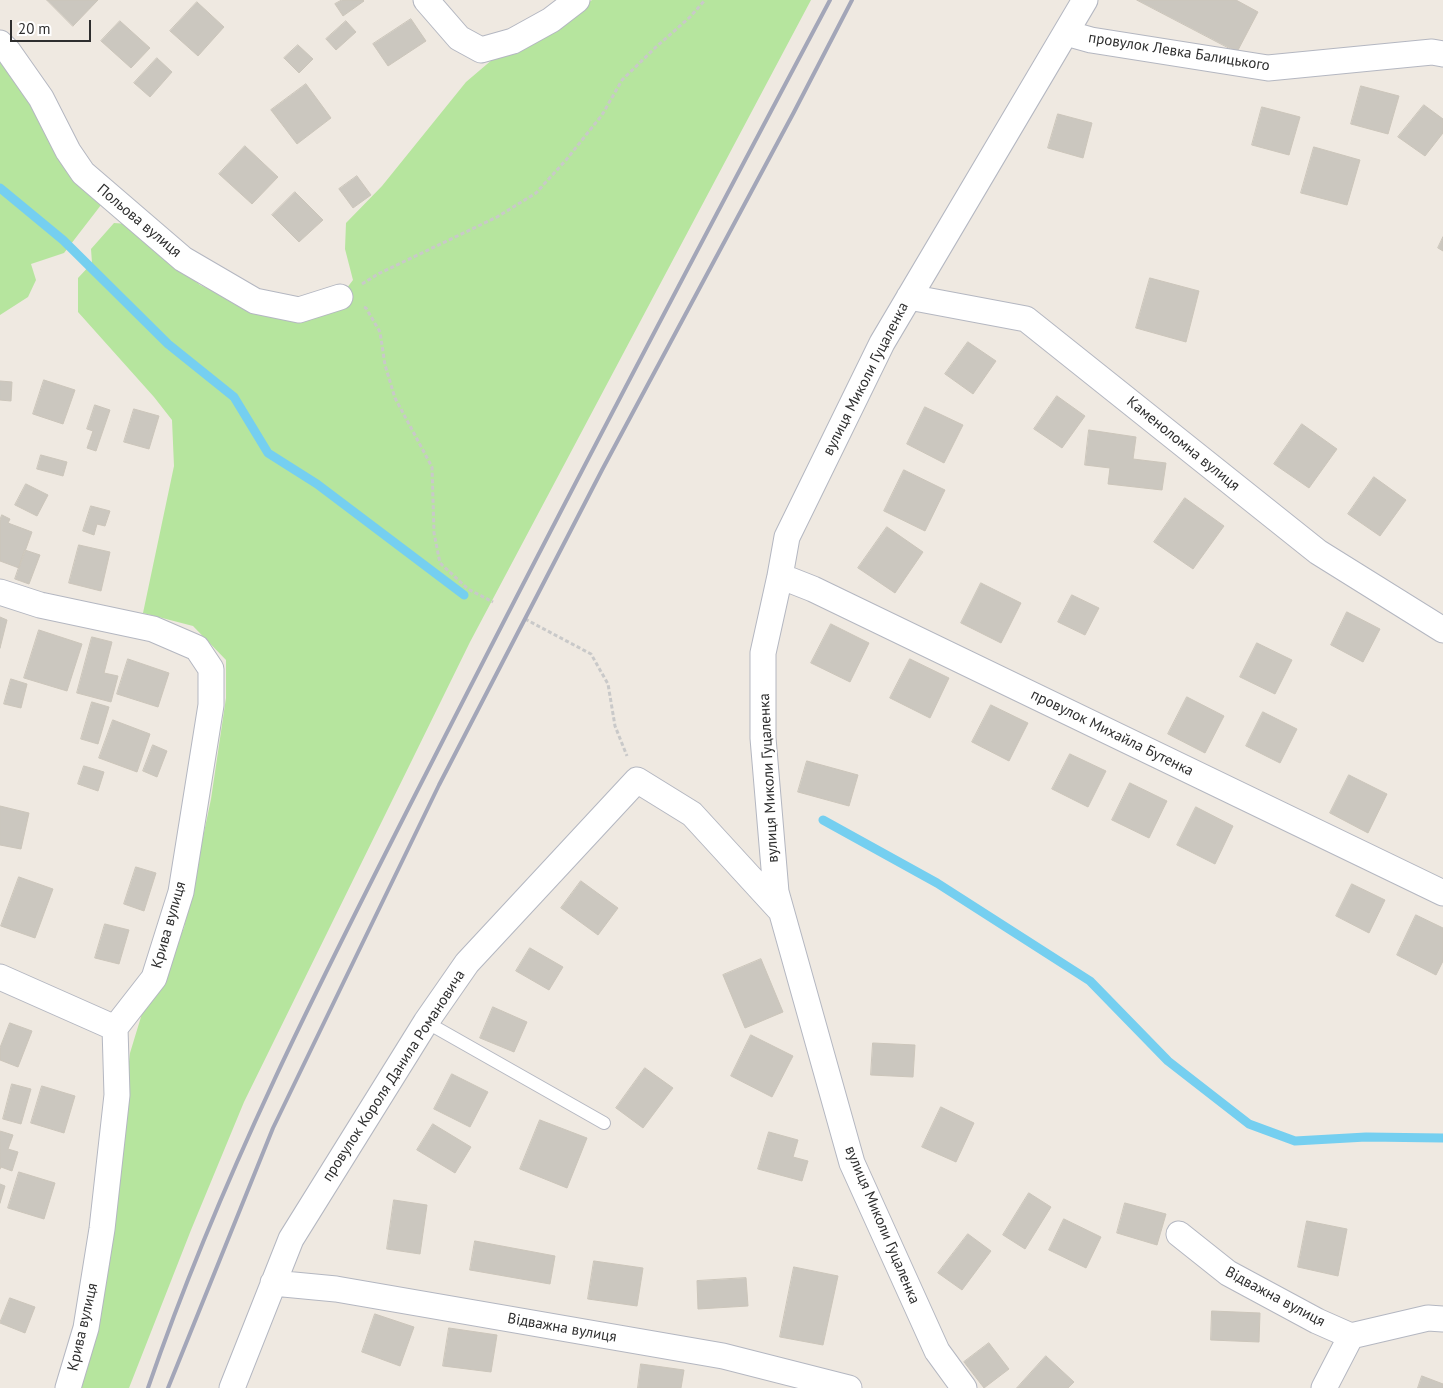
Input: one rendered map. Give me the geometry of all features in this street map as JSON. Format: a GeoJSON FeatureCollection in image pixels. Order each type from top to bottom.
{"type":"FeatureCollection","features":[{"type":"Feature","properties":{"kind":"street"},"geometry":{"type":"LineString","coordinates":[[426,0],[459,38],[481,50],[513,41],[551,20],[577,0]]}},
{"type":"Feature","properties":{"kind":"street","name":"вулиця Миколи Гуцаленка"},"geometry":{"type":"LineString","coordinates":[[964,1388],[937,1351],[852,1163],[781,911],[776,892],[763,738],[764,653],[787,537],[882,343],[1085,0]]}},
{"type":"Feature","properties":{"kind":"street","name":"провулок Левка Балицького"},"geometry":{"type":"LineString","coordinates":[[1066,33],[1092,40],[1268,68],[1432,52],[1443,54]]}},
{"type":"Feature","properties":{"kind":"street","name":"Польова вулиця"},"geometry":{"type":"LineString","coordinates":[[0,43],[41,98],[68,151],[83,173],[183,259],[255,301],[299,310],[340,297]]}},
{"type":"Feature","properties":{"kind":"street","name":"Каменоломна вулиця"},"geometry":{"type":"LineString","coordinates":[[909,297],[1026,319],[1318,552],[1443,630]]}},
{"type":"Feature","properties":{"kind":"street","name":"провулок Михайла Бутенка"},"geometry":{"type":"LineString","coordinates":[[780,576],[822,593],[1443,893]]}},
{"type":"Feature","properties":{"kind":"street","name":"Крива вулиця"},"geometry":{"type":"LineString","coordinates":[[0,592],[40,605],[153,629],[197,648],[211,669],[211,705],[181,892],[154,978],[116,1028],[117,1095],[102,1229],[86,1328],[68,1388]]}},
{"type":"Feature","properties":{"kind":"street"},"geometry":{"type":"LineString","coordinates":[[636,780],[692,814],[781,911]]}},
{"type":"Feature","properties":{"kind":"street","name":"провулок Короля Данила Романовича"},"geometry":{"type":"LineString","coordinates":[[232,1388],[291,1239],[426,1022],[466,963],[636,780]]}},
{"type":"Feature","properties":{"kind":"street"},"geometry":{"type":"LineString","coordinates":[[0,977],[116,1028]]}},
{"type":"Feature","properties":{"kind":"street","name":"Відважна вулиця"},"geometry":{"type":"LineString","coordinates":[[1179,1234],[1228,1273],[1317,1321],[1351,1336]]}},
{"type":"Feature","properties":{"kind":"street","name":"Відважна вулиця"},"geometry":{"type":"LineString","coordinates":[[274,1283],[336,1289],[723,1356],[849,1388]]}},
{"type":"Feature","properties":{"kind":"street"},"geometry":{"type":"LineString","coordinates":[[1324,1388],[1351,1336],[1428,1318],[1443,1319]]}},
{"type":"Feature","properties":{"kind":"lane"},"geometry":{"type":"LineString","coordinates":[[426,1022],[604,1123]]}},
{"type":"Feature","properties":{"kind":"path"},"geometry":{"type":"LineString","coordinates":[[340,297],[378,274],[497,217],[536,193],[566,160],[602,115],[622,80],[690,17],[705,0]]}},
{"type":"Feature","properties":{"kind":"path"},"geometry":{"type":"LineString","coordinates":[[340,297],[366,308],[380,332],[395,398],[432,466],[434,533],[440,563],[468,589],[493,602]]}},
{"type":"Feature","properties":{"kind":"path"},"geometry":{"type":"LineString","coordinates":[[525,619],[591,654],[608,684],[615,726],[636,780]]}},
{"type":"Feature","properties":{"kind":"green space"},"geometry":{"type":"Polygon","coordinates":[[[592,0],[811,0],[470,642],[244,1102],[129,1388],[79,1388],[118,1157],[130,1053],[144,1007],[184,928],[211,799],[226,698],[226,660],[193,626],[143,613],[174,466],[172,420],[154,397],[78,312],[78,278],[92,263],[91,249],[114,223],[128,224],[200,285],[263,313],[340,297],[353,280],[345,249],[346,223],[382,186],[466,82],[493,59],[576,12],[592,0]]]}},
{"type":"Feature","properties":{"kind":"green space"},"geometry":{"type":"Polygon","coordinates":[[[0,60],[21,88],[55,151],[101,205],[64,253],[31,264],[36,280],[28,297],[0,315],[0,60]]]}},
{"type":"Feature","properties":{"kind":"building"},"geometry":{"type":"Polygon","coordinates":[[[47,0],[98,0],[73,26],[47,0]]]}},
{"type":"Feature","properties":{"kind":"building"},"geometry":{"type":"Polygon","coordinates":[[[342,0],[364,1],[343,16],[335,4],[342,0]]]}},
{"type":"Feature","properties":{"kind":"building"},"geometry":{"type":"Polygon","coordinates":[[[1137,0],[1236,0],[1258,12],[1237,52],[1137,0]]]}},
{"type":"Feature","properties":{"kind":"building"},"geometry":{"type":"Polygon","coordinates":[[[197,2],[224,27],[198,56],[170,31],[197,2]]]}},
{"type":"Feature","properties":{"kind":"building"},"geometry":{"type":"Polygon","coordinates":[[[411,19],[426,41],[388,66],[373,44],[411,19]]]}},
{"type":"Feature","properties":{"kind":"building"},"geometry":{"type":"Polygon","coordinates":[[[120,21],[150,48],[131,68],[101,41],[120,21]]]}},
{"type":"Feature","properties":{"kind":"building"},"geometry":{"type":"Polygon","coordinates":[[[346,21],[356,32],[336,50],[326,39],[346,21]]]}},
{"type":"Feature","properties":{"kind":"building"},"geometry":{"type":"Polygon","coordinates":[[[298,45],[313,59],[299,73],[284,58],[298,45]]]}},
{"type":"Feature","properties":{"kind":"building"},"geometry":{"type":"Polygon","coordinates":[[[157,58],[172,72],[150,97],[134,83],[157,58]]]}},
{"type":"Feature","properties":{"kind":"building"},"geometry":{"type":"Polygon","coordinates":[[[306,84],[331,118],[297,144],[271,110],[306,84]]]}},
{"type":"Feature","properties":{"kind":"building"},"geometry":{"type":"Polygon","coordinates":[[[1361,86],[1399,96],[1388,134],[1351,124],[1361,86]]]}},
{"type":"Feature","properties":{"kind":"building"},"geometry":{"type":"Polygon","coordinates":[[[1424,105],[1443,119],[1443,133],[1425,156],[1398,137],[1424,105]]]}},
{"type":"Feature","properties":{"kind":"building"},"geometry":{"type":"Polygon","coordinates":[[[1262,107],[1300,117],[1289,155],[1252,145],[1262,107]]]}},
{"type":"Feature","properties":{"kind":"building"},"geometry":{"type":"Polygon","coordinates":[[[1058,114],[1092,123],[1083,158],[1048,148],[1058,114]]]}},
{"type":"Feature","properties":{"kind":"building"},"geometry":{"type":"Polygon","coordinates":[[[245,146],[278,177],[252,204],[219,174],[245,146]]]}},
{"type":"Feature","properties":{"kind":"building"},"geometry":{"type":"Polygon","coordinates":[[[1314,147],[1360,160],[1347,205],[1301,193],[1314,147]]]}},
{"type":"Feature","properties":{"kind":"building"},"geometry":{"type":"Polygon","coordinates":[[[357,176],[371,195],[353,208],[339,189],[357,176]]]}},
{"type":"Feature","properties":{"kind":"building"},"geometry":{"type":"Polygon","coordinates":[[[295,192],[323,220],[299,242],[272,215],[295,192]]]}},
{"type":"Feature","properties":{"kind":"building"},"geometry":{"type":"Polygon","coordinates":[[[1443,237],[1443,251],[1438,248],[1443,237]]]}},
{"type":"Feature","properties":{"kind":"building"},"geometry":{"type":"Polygon","coordinates":[[[1150,278],[1199,291],[1186,342],[1136,328],[1150,278]]]}},
{"type":"Feature","properties":{"kind":"building"},"geometry":{"type":"Polygon","coordinates":[[[968,342],[996,361],[973,394],[945,374],[968,342]]]}},
{"type":"Feature","properties":{"kind":"building"},"geometry":{"type":"Polygon","coordinates":[[[44,380],[75,390],[63,424],[33,414],[44,380]]]}},
{"type":"Feature","properties":{"kind":"building"},"geometry":{"type":"Polygon","coordinates":[[[0,381],[12,382],[11,401],[0,400],[0,381]]]}},
{"type":"Feature","properties":{"kind":"building"},"geometry":{"type":"Polygon","coordinates":[[[1057,396],[1085,416],[1062,448],[1034,429],[1057,396]]]}},
{"type":"Feature","properties":{"kind":"building"},"geometry":{"type":"Polygon","coordinates":[[[95,405],[110,410],[96,451],[87,448],[93,431],[87,429],[95,405]]]}},
{"type":"Feature","properties":{"kind":"building"},"geometry":{"type":"Polygon","coordinates":[[[925,407],[963,425],[944,463],[907,444],[925,407]]]}},
{"type":"Feature","properties":{"kind":"building"},"geometry":{"type":"Polygon","coordinates":[[[134,409],[159,416],[149,449],[124,442],[134,409]]]}},
{"type":"Feature","properties":{"kind":"building"},"geometry":{"type":"Polygon","coordinates":[[[1302,424],[1337,449],[1309,488],[1274,464],[1302,424]]]}},
{"type":"Feature","properties":{"kind":"building"},"geometry":{"type":"Polygon","coordinates":[[[1089,430],[1136,437],[1133,459],[1166,463],[1162,490],[1108,484],[1110,468],[1085,465],[1089,430]]]}},
{"type":"Feature","properties":{"kind":"building"},"geometry":{"type":"Polygon","coordinates":[[[41,455],[67,462],[63,476],[37,469],[41,455]]]}},
{"type":"Feature","properties":{"kind":"building"},"geometry":{"type":"Polygon","coordinates":[[[904,470],[945,490],[925,531],[884,511],[904,470]]]}},
{"type":"Feature","properties":{"kind":"building"},"geometry":{"type":"Polygon","coordinates":[[[1374,477],[1406,500],[1380,536],[1348,514],[1374,477]]]}},
{"type":"Feature","properties":{"kind":"building"},"geometry":{"type":"Polygon","coordinates":[[[26,484],[48,495],[37,516],[15,505],[26,484]]]}},
{"type":"Feature","properties":{"kind":"building"},"geometry":{"type":"Polygon","coordinates":[[[1185,498],[1224,526],[1193,569],[1154,542],[1185,498]]]}},
{"type":"Feature","properties":{"kind":"building"},"geometry":{"type":"Polygon","coordinates":[[[91,506],[110,511],[105,526],[97,524],[94,535],[83,531],[91,506]]]}},
{"type":"Feature","properties":{"kind":"building"},"geometry":{"type":"Polygon","coordinates":[[[2,515],[10,519],[8,523],[32,532],[19,568],[0,561],[0,520],[2,515]]]}},
{"type":"Feature","properties":{"kind":"building"},"geometry":{"type":"Polygon","coordinates":[[[887,527],[923,552],[895,593],[858,568],[887,527]]]}},
{"type":"Feature","properties":{"kind":"building"},"geometry":{"type":"Polygon","coordinates":[[[79,545],[110,552],[101,591],[69,583],[79,545]]]}},
{"type":"Feature","properties":{"kind":"building"},"geometry":{"type":"Polygon","coordinates":[[[25,550],[40,555],[29,584],[15,579],[25,550]]]}},
{"type":"Feature","properties":{"kind":"building"},"geometry":{"type":"Polygon","coordinates":[[[981,583],[1021,603],[1001,643],[961,623],[981,583]]]}},
{"type":"Feature","properties":{"kind":"building"},"geometry":{"type":"Polygon","coordinates":[[[1072,595],[1099,608],[1085,635],[1058,622],[1072,595]]]}},
{"type":"Feature","properties":{"kind":"building"},"geometry":{"type":"Polygon","coordinates":[[[1347,612],[1380,629],[1363,662],[1331,645],[1347,612]]]}},
{"type":"Feature","properties":{"kind":"building"},"geometry":{"type":"Polygon","coordinates":[[[0,617],[7,620],[0,648],[0,617]]]}},
{"type":"Feature","properties":{"kind":"building"},"geometry":{"type":"Polygon","coordinates":[[[831,624],[869,643],[850,682],[811,663],[831,624]]]}},
{"type":"Feature","properties":{"kind":"building"},"geometry":{"type":"Polygon","coordinates":[[[39,630],[82,644],[67,691],[24,678],[39,630]]]}},
{"type":"Feature","properties":{"kind":"building"},"geometry":{"type":"Polygon","coordinates":[[[92,637],[112,642],[104,673],[118,676],[111,702],[77,693],[92,637]]]}},
{"type":"Feature","properties":{"kind":"building"},"geometry":{"type":"Polygon","coordinates":[[[1257,643],[1292,660],[1275,694],[1240,677],[1257,643]]]}},
{"type":"Feature","properties":{"kind":"building"},"geometry":{"type":"Polygon","coordinates":[[[128,659],[169,673],[158,707],[117,694],[128,659]]]}},
{"type":"Feature","properties":{"kind":"building"},"geometry":{"type":"Polygon","coordinates":[[[910,659],[949,678],[930,718],[890,698],[910,659]]]}},
{"type":"Feature","properties":{"kind":"building"},"geometry":{"type":"Polygon","coordinates":[[[11,679],[27,684],[21,708],[4,704],[11,679]]]}},
{"type":"Feature","properties":{"kind":"building"},"geometry":{"type":"Polygon","coordinates":[[[1187,697],[1224,716],[1205,753],[1168,734],[1187,697]]]}},
{"type":"Feature","properties":{"kind":"building"},"geometry":{"type":"Polygon","coordinates":[[[92,702],[109,707],[98,744],[81,739],[92,702]]]}},
{"type":"Feature","properties":{"kind":"building"},"geometry":{"type":"Polygon","coordinates":[[[991,705],[1028,723],[1009,761],[972,742],[991,705]]]}},
{"type":"Feature","properties":{"kind":"building"},"geometry":{"type":"Polygon","coordinates":[[[1263,712],[1297,729],[1280,763],[1246,746],[1263,712]]]}},
{"type":"Feature","properties":{"kind":"building"},"geometry":{"type":"Polygon","coordinates":[[[113,720],[150,734],[137,772],[99,758],[113,720]]]}},
{"type":"Feature","properties":{"kind":"building"},"geometry":{"type":"Polygon","coordinates":[[[153,745],[167,751],[157,777],[143,771],[153,745]]]}},
{"type":"Feature","properties":{"kind":"building"},"geometry":{"type":"Polygon","coordinates":[[[1070,754],[1106,771],[1088,807],[1052,789],[1070,754]]]}},
{"type":"Feature","properties":{"kind":"building"},"geometry":{"type":"Polygon","coordinates":[[[807,761],[858,775],[849,806],[798,792],[807,761]]]}},
{"type":"Feature","properties":{"kind":"building"},"geometry":{"type":"Polygon","coordinates":[[[84,766],[104,772],[98,791],[78,784],[84,766]]]}},
{"type":"Feature","properties":{"kind":"building"},"geometry":{"type":"Polygon","coordinates":[[[1349,775],[1387,794],[1368,833],[1330,813],[1349,775]]]}},
{"type":"Feature","properties":{"kind":"building"},"geometry":{"type":"Polygon","coordinates":[[[1130,783],[1167,801],[1149,838],[1112,820],[1130,783]]]}},
{"type":"Feature","properties":{"kind":"building"},"geometry":{"type":"Polygon","coordinates":[[[0,806],[29,813],[21,849],[0,845],[0,806]]]}},
{"type":"Feature","properties":{"kind":"building"},"geometry":{"type":"Polygon","coordinates":[[[1196,807],[1233,826],[1215,864],[1177,845],[1196,807]]]}},
{"type":"Feature","properties":{"kind":"building"},"geometry":{"type":"Polygon","coordinates":[[[136,867],[156,873],[144,911],[124,904],[136,867]]]}},
{"type":"Feature","properties":{"kind":"building"},"geometry":{"type":"Polygon","coordinates":[[[19,877],[53,889],[35,938],[1,926],[19,877]]]}},
{"type":"Feature","properties":{"kind":"building"},"geometry":{"type":"Polygon","coordinates":[[[581,881],[618,908],[598,935],[561,908],[581,881]]]}},
{"type":"Feature","properties":{"kind":"building"},"geometry":{"type":"Polygon","coordinates":[[[1352,884],[1385,900],[1369,933],[1336,916],[1352,884]]]}},
{"type":"Feature","properties":{"kind":"building"},"geometry":{"type":"Polygon","coordinates":[[[1416,915],[1443,928],[1443,961],[1436,975],[1397,955],[1416,915]]]}},
{"type":"Feature","properties":{"kind":"building"},"geometry":{"type":"Polygon","coordinates":[[[105,924],[129,930],[119,964],[95,958],[105,924]]]}},
{"type":"Feature","properties":{"kind":"building"},"geometry":{"type":"Polygon","coordinates":[[[530,948],[563,967],[549,990],[516,971],[530,948]]]}},
{"type":"Feature","properties":{"kind":"building"},"geometry":{"type":"Polygon","coordinates":[[[761,959],[783,1012],[745,1028],[723,975],[761,959]]]}},
{"type":"Feature","properties":{"kind":"building"},"geometry":{"type":"Polygon","coordinates":[[[493,1007],[527,1022],[514,1052],[480,1038],[493,1007]]]}},
{"type":"Feature","properties":{"kind":"building"},"geometry":{"type":"Polygon","coordinates":[[[10,1023],[32,1031],[18,1067],[0,1060],[0,1048],[10,1023]]]}},
{"type":"Feature","properties":{"kind":"building"},"geometry":{"type":"Polygon","coordinates":[[[751,1035],[793,1056],[772,1097],[731,1076],[751,1035]]]}},
{"type":"Feature","properties":{"kind":"building"},"geometry":{"type":"Polygon","coordinates":[[[873,1043],[915,1045],[913,1077],[871,1075],[873,1043]]]}},
{"type":"Feature","properties":{"kind":"building"},"geometry":{"type":"Polygon","coordinates":[[[645,1068],[673,1088],[643,1128],[616,1108],[645,1068]]]}},
{"type":"Feature","properties":{"kind":"building"},"geometry":{"type":"Polygon","coordinates":[[[452,1074],[488,1092],[470,1127],[434,1109],[452,1074]]]}},
{"type":"Feature","properties":{"kind":"building"},"geometry":{"type":"Polygon","coordinates":[[[12,1084],[31,1089],[21,1124],[3,1119],[12,1084]]]}},
{"type":"Feature","properties":{"kind":"building"},"geometry":{"type":"Polygon","coordinates":[[[42,1086],[75,1096],[64,1133],[31,1123],[42,1086]]]}},
{"type":"Feature","properties":{"kind":"building"},"geometry":{"type":"Polygon","coordinates":[[[941,1107],[974,1123],[956,1162],[922,1147],[941,1107]]]}},
{"type":"Feature","properties":{"kind":"building"},"geometry":{"type":"Polygon","coordinates":[[[540,1120],[587,1138],[567,1188],[520,1169],[540,1120]]]}},
{"type":"Feature","properties":{"kind":"building"},"geometry":{"type":"Polygon","coordinates":[[[433,1124],[471,1147],[455,1173],[417,1150],[433,1124]]]}},
{"type":"Feature","properties":{"kind":"building"},"geometry":{"type":"Polygon","coordinates":[[[0,1131],[13,1135],[8,1149],[18,1152],[12,1171],[1,1167],[0,1169],[0,1131]]]}},
{"type":"Feature","properties":{"kind":"building"},"geometry":{"type":"Polygon","coordinates":[[[769,1132],[798,1140],[793,1157],[808,1161],[802,1181],[758,1169],[769,1132]]]}},
{"type":"Feature","properties":{"kind":"building"},"geometry":{"type":"Polygon","coordinates":[[[19,1172],[55,1183],[44,1219],[8,1208],[19,1172]]]}},
{"type":"Feature","properties":{"kind":"building"},"geometry":{"type":"Polygon","coordinates":[[[0,1184],[5,1186],[0,1203],[0,1184]]]}},
{"type":"Feature","properties":{"kind":"building"},"geometry":{"type":"Polygon","coordinates":[[[1029,1193],[1051,1207],[1025,1249],[1003,1235],[1029,1193]]]}},
{"type":"Feature","properties":{"kind":"building"},"geometry":{"type":"Polygon","coordinates":[[[394,1200],[427,1205],[420,1254],[387,1249],[394,1200]]]}},
{"type":"Feature","properties":{"kind":"building"},"geometry":{"type":"Polygon","coordinates":[[[1125,1203],[1166,1214],[1157,1245],[1117,1233],[1125,1203]]]}},
{"type":"Feature","properties":{"kind":"building"},"geometry":{"type":"Polygon","coordinates":[[[1064,1219],[1101,1237],[1086,1268],[1049,1250],[1064,1219]]]}},
{"type":"Feature","properties":{"kind":"building"},"geometry":{"type":"Polygon","coordinates":[[[1307,1221],[1347,1229],[1338,1276],[1298,1267],[1307,1221]]]}},
{"type":"Feature","properties":{"kind":"building"},"geometry":{"type":"Polygon","coordinates":[[[968,1234],[991,1251],[962,1290],[938,1273],[968,1234]]]}},
{"type":"Feature","properties":{"kind":"building"},"geometry":{"type":"Polygon","coordinates":[[[475,1241],[555,1256],[550,1284],[470,1270],[475,1241]]]}},
{"type":"Feature","properties":{"kind":"building"},"geometry":{"type":"Polygon","coordinates":[[[594,1261],[643,1268],[637,1306],[588,1299],[594,1261]]]}},
{"type":"Feature","properties":{"kind":"building"},"geometry":{"type":"Polygon","coordinates":[[[794,1267],[838,1276],[823,1345],[780,1337],[794,1267]]]}},
{"type":"Feature","properties":{"kind":"building"},"geometry":{"type":"Polygon","coordinates":[[[746,1278],[748,1306],[698,1309],[697,1281],[746,1278]]]}},
{"type":"Feature","properties":{"kind":"building"},"geometry":{"type":"Polygon","coordinates":[[[10,1298],[35,1307],[25,1333],[0,1323],[10,1298]]]}},
{"type":"Feature","properties":{"kind":"building"},"geometry":{"type":"Polygon","coordinates":[[[1212,1311],[1260,1313],[1259,1342],[1211,1340],[1212,1311]]]}},
{"type":"Feature","properties":{"kind":"building"},"geometry":{"type":"Polygon","coordinates":[[[375,1314],[414,1327],[400,1366],[362,1352],[375,1314]]]}},
{"type":"Feature","properties":{"kind":"building"},"geometry":{"type":"Polygon","coordinates":[[[449,1328],[497,1335],[491,1372],[443,1366],[449,1328]]]}},
{"type":"Feature","properties":{"kind":"building"},"geometry":{"type":"Polygon","coordinates":[[[989,1343],[1009,1369],[984,1388],[964,1362],[989,1343]]]}},
{"type":"Feature","properties":{"kind":"building"},"geometry":{"type":"Polygon","coordinates":[[[1046,1356],[1074,1382],[1068,1388],[1017,1388],[1046,1356]]]}},
{"type":"Feature","properties":{"kind":"building"},"geometry":{"type":"Polygon","coordinates":[[[641,1364],[684,1370],[681,1388],[638,1388],[641,1364]]]}},
{"type":"Feature","properties":{"kind":"building"},"geometry":{"type":"Polygon","coordinates":[[[1422,1376],[1443,1384],[1443,1388],[1418,1388],[1422,1376]]]}},
{"type":"Feature","properties":{"kind":"waterway"},"geometry":{"type":"LineString","coordinates":[[0,188],[63,240],[168,344],[234,397],[268,453],[317,484],[464,595]]}},
{"type":"Feature","properties":{"kind":"waterway"},"geometry":{"type":"LineString","coordinates":[[823,820],[937,883],[1090,981],[1168,1061],[1249,1124],[1295,1141],[1366,1137],[1443,1138]]}},
{"type":"Feature","properties":{"kind":"railway"},"geometry":{"type":"LineString","coordinates":[[148,1388],[210,1226],[244,1147],[317,990],[531,568],[830,0]]}},
{"type":"Feature","properties":{"kind":"railway"},"geometry":{"type":"LineString","coordinates":[[168,1388],[273,1128],[439,785],[602,470],[852,0]]}}]}
